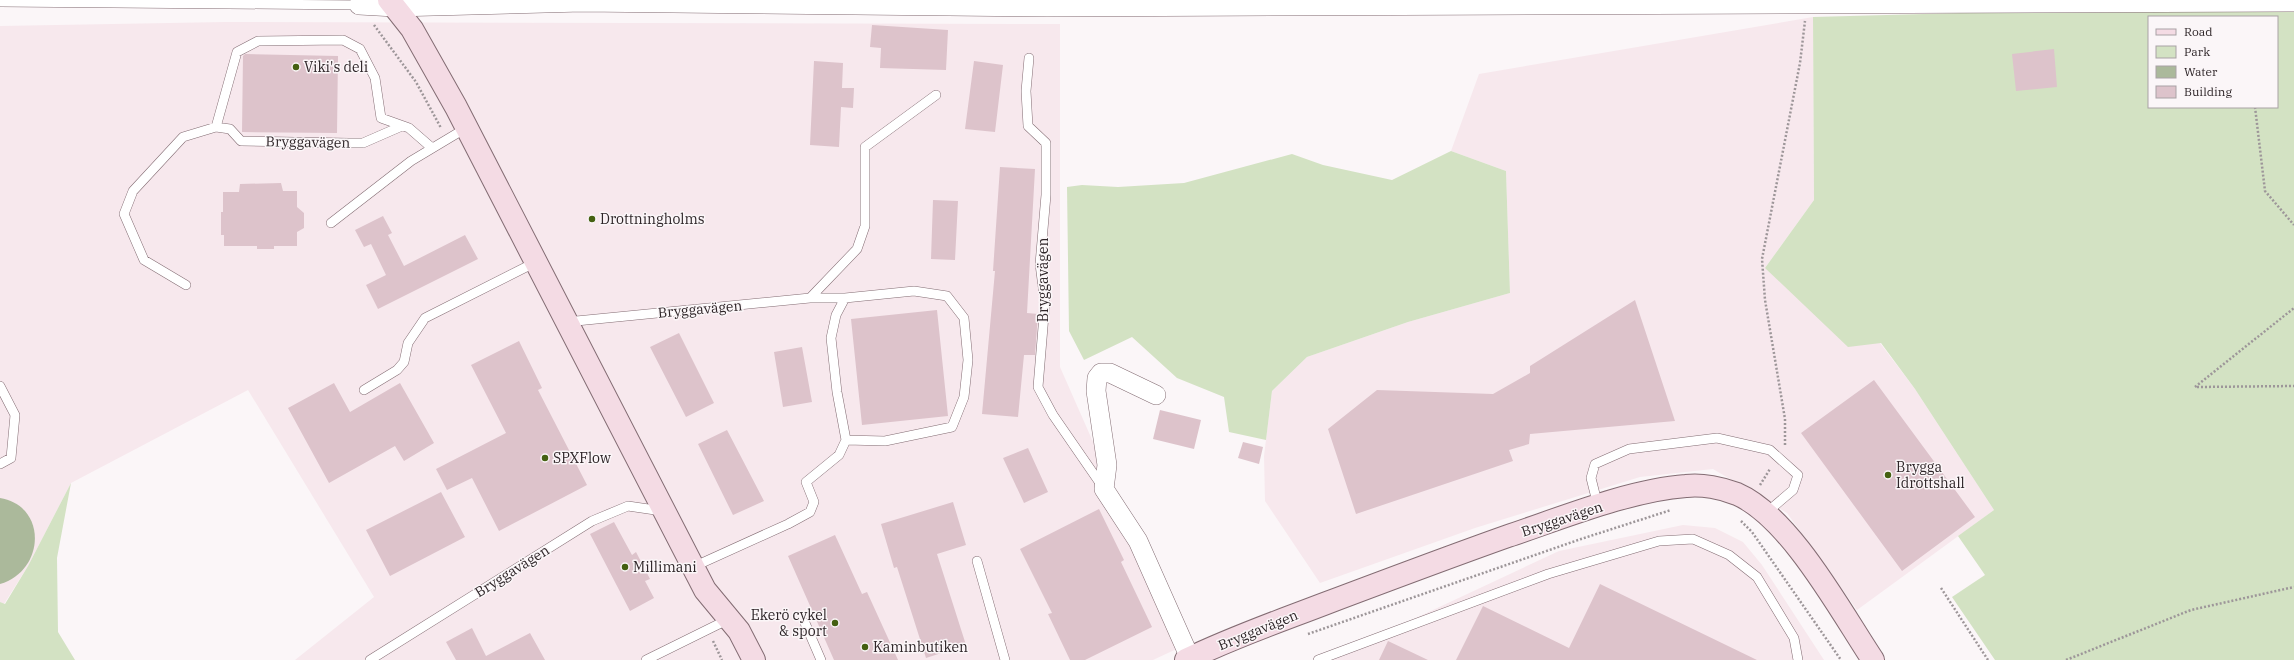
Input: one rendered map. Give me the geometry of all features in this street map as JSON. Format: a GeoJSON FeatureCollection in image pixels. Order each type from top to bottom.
{"type":"FeatureCollection","features":[{"type":"Feature","properties":{"kind":"main road"},"geometry":{"type":"LineString","coordinates":[[392,3],[428,56],[705,590],[739,631],[754,660]]}},
{"type":"Feature","properties":{"kind":"main road","name":"Bryggavägen"},"geometry":{"type":"LineString","coordinates":[[1188,659],[1236,637],[1415,568],[1653,490],[1687,485],[1717,488],[1757,507],[1783,530],[1807,560],[1873,660]]}},
{"type":"Feature","properties":{"kind":"street"},"geometry":{"type":"LineString","coordinates":[[359,5],[392,3],[582,2],[1047,7],[2294,2]]}},
{"type":"Feature","properties":{"kind":"street"},"geometry":{"type":"LineString","coordinates":[[1104,489],[1107,466],[1096,391],[1097,378],[1101,373],[1110,373],[1156,396]]}},
{"type":"Feature","properties":{"kind":"street","name":"Bryggavägen"},"geometry":{"type":"LineString","coordinates":[[1104,489],[1138,541],[1188,659]]}},
{"type":"Feature","properties":{"kind":"lane"},"geometry":{"type":"LineString","coordinates":[[0,2],[359,5]]}},
{"type":"Feature","properties":{"kind":"lane"},"geometry":{"type":"LineString","coordinates":[[186,285],[144,260],[124,214],[133,191],[183,136],[216,127],[237,52],[258,41],[343,40],[360,49],[375,78],[381,118],[409,128],[432,148]]}},
{"type":"Feature","properties":{"kind":"lane","name":"Bryggavägen"},"geometry":{"type":"LineString","coordinates":[[1029,58],[1026,91],[1028,126],[1046,143],[1046,195],[1040,264],[1045,303],[1038,387],[1053,415],[1104,489]]}},
{"type":"Feature","properties":{"kind":"lane"},"geometry":{"type":"LineString","coordinates":[[810,298],[857,249],[865,226],[865,146],[936,95]]}},
{"type":"Feature","properties":{"kind":"lane","name":"Bryggavägen"},"geometry":{"type":"LineString","coordinates":[[216,127],[230,129],[241,141],[363,143],[402,126]]}},
{"type":"Feature","properties":{"kind":"lane"},"geometry":{"type":"LineString","coordinates":[[331,223],[432,148],[466,128]]}},
{"type":"Feature","properties":{"kind":"lane"},"geometry":{"type":"LineString","coordinates":[[364,390],[397,370],[404,362],[408,343],[425,318],[536,262]]}},
{"type":"Feature","properties":{"kind":"lane","name":"Bryggavägen"},"geometry":{"type":"LineString","coordinates":[[566,322],[810,298],[845,298],[914,291],[947,296],[964,318],[968,360],[964,397],[952,427],[885,441],[846,440]]}},
{"type":"Feature","properties":{"kind":"lane"},"geometry":{"type":"LineString","coordinates":[[693,567],[788,524],[810,512],[814,502],[806,482],[839,455],[846,440],[837,392],[831,338],[836,315],[845,298]]}},
{"type":"Feature","properties":{"kind":"lane"},"geometry":{"type":"LineString","coordinates":[[0,386],[16,415],[11,458],[0,464]]}},
{"type":"Feature","properties":{"kind":"lane"},"geometry":{"type":"LineString","coordinates":[[1598,507],[1591,478],[1595,464],[1629,448],[1717,438],[1770,450],[1798,475],[1793,490],[1757,507]]}},
{"type":"Feature","properties":{"kind":"lane","name":"Bryggavägen"},"geometry":{"type":"LineString","coordinates":[[370,660],[592,521],[628,506],[663,511]]}},
{"type":"Feature","properties":{"kind":"lane"},"geometry":{"type":"LineString","coordinates":[[1318,660],[1548,574],[1659,541],[1693,539],[1729,554],[1757,577],[1794,638],[1798,660]]}},
{"type":"Feature","properties":{"kind":"lane"},"geometry":{"type":"LineString","coordinates":[[977,561],[1005,660]]}},
{"type":"Feature","properties":{"kind":"lane"},"geometry":{"type":"LineString","coordinates":[[646,660],[728,619]]}},
{"type":"Feature","properties":{"kind":"lane"},"geometry":{"type":"LineString","coordinates":[[805,623],[821,660]]}},
{"type":"Feature","properties":{"kind":"path"},"geometry":{"type":"LineString","coordinates":[[1757,507],[1778,457],[1785,449],[1785,419],[1765,300],[1762,259],[1800,63],[1808,3]]}},
{"type":"Feature","properties":{"kind":"path"},"geometry":{"type":"LineString","coordinates":[[2255,108],[2265,191],[2294,225]]}},
{"type":"Feature","properties":{"kind":"path"},"geometry":{"type":"LineString","coordinates":[[2294,308],[2195,387],[2294,386]]}},
{"type":"Feature","properties":{"kind":"path"},"geometry":{"type":"LineString","coordinates":[[2066,660],[2191,610],[2294,587]]}},
{"type":"Feature","properties":{"kind":"path"},"geometry":{"type":"LineString","coordinates":[[1941,588],[1988,660]]}},
{"type":"Feature","properties":{"kind":"shaded area"},"geometry":{"type":"Polygon","coordinates":[[[1813,17],[1814,200],[1765,268],[1880,343],[1915,389],[1994,510],[1857,610],[1787,513],[1713,469],[1640,477],[1475,528],[1320,583],[1265,501],[1264,456],[1272,391],[1307,357],[1408,322],[1510,293],[1506,171],[1451,151],[1479,74],[1813,17]]]}},
{"type":"Feature","properties":{"kind":"shaded area"},"geometry":{"type":"Polygon","coordinates":[[[225,22],[1060,24],[1060,367],[1183,646],[1153,660],[295,660],[374,597],[248,390],[71,483],[28,566],[4,604],[0,602],[0,26],[225,22]]]}},
{"type":"Feature","properties":{"kind":"shaded area"},"geometry":{"type":"Polygon","coordinates":[[[1683,525],[1715,528],[1743,542],[1762,565],[1824,660],[1326,660],[1559,551],[1683,525]]]}},
{"type":"Feature","properties":{"kind":"green space"},"geometry":{"type":"Polygon","coordinates":[[[2147,8],[2294,10],[2294,660],[1995,660],[1952,597],[1985,575],[1958,536],[1994,510],[1915,389],[1881,343],[1848,347],[1765,268],[1814,200],[1813,17],[2147,8]]]}},
{"type":"Feature","properties":{"kind":"green space"},"geometry":{"type":"Polygon","coordinates":[[[1451,151],[1506,171],[1510,293],[1408,322],[1307,357],[1272,391],[1266,440],[1229,432],[1224,397],[1177,378],[1132,337],[1084,360],[1069,331],[1067,187],[1082,185],[1118,187],[1184,183],[1292,154],[1323,165],[1392,180],[1451,151]]]}},
{"type":"Feature","properties":{"kind":"green space"},"geometry":{"type":"Polygon","coordinates":[[[71,483],[57,558],[58,632],[75,660],[0,660],[0,602],[5,604],[28,566],[71,483]]]}},
{"type":"Feature","properties":{"kind":"water"},"geometry":{"type":"Polygon","coordinates":[[[0,498],[16,503],[27,513],[33,525],[35,539],[32,553],[26,566],[15,577],[0,584],[0,498]]]}},
{"type":"Feature","properties":{"kind":"building"},"geometry":{"type":"Polygon","coordinates":[[[872,25],[948,30],[946,70],[880,68],[881,48],[870,47],[872,25]]]}},
{"type":"Feature","properties":{"kind":"building"},"geometry":{"type":"Polygon","coordinates":[[[2054,49],[2057,87],[2016,91],[2012,54],[2054,49]]]}},
{"type":"Feature","properties":{"kind":"building"},"geometry":{"type":"Polygon","coordinates":[[[245,54],[338,56],[337,133],[242,132],[243,56],[245,54]]]}},
{"type":"Feature","properties":{"kind":"building"},"geometry":{"type":"Polygon","coordinates":[[[814,61],[843,63],[842,88],[854,88],[853,108],[841,107],[839,147],[810,145],[814,61]]]}},
{"type":"Feature","properties":{"kind":"building"},"geometry":{"type":"Polygon","coordinates":[[[974,61],[1003,65],[995,132],[965,129],[974,61]]]}},
{"type":"Feature","properties":{"kind":"building"},"geometry":{"type":"Polygon","coordinates":[[[1000,167],[1035,169],[1027,313],[1038,314],[1035,355],[1024,355],[1018,417],[982,414],[995,271],[993,271],[1000,167]]]}},
{"type":"Feature","properties":{"kind":"building"},"geometry":{"type":"Polygon","coordinates":[[[281,183],[283,191],[297,191],[297,207],[304,213],[304,228],[297,232],[297,246],[274,246],[274,249],[257,249],[257,246],[224,246],[224,235],[221,235],[223,192],[239,192],[240,184],[281,183]]]}},
{"type":"Feature","properties":{"kind":"building"},"geometry":{"type":"Polygon","coordinates":[[[933,200],[958,201],[955,260],[931,259],[933,200]]]}},
{"type":"Feature","properties":{"kind":"building"},"geometry":{"type":"Polygon","coordinates":[[[383,216],[392,233],[388,235],[404,266],[465,235],[478,259],[378,309],[366,285],[386,275],[371,244],[364,247],[355,230],[383,216]]]}},
{"type":"Feature","properties":{"kind":"building"},"geometry":{"type":"Polygon","coordinates":[[[1635,300],[1675,421],[1530,434],[1529,444],[1509,450],[1513,461],[1356,514],[1328,429],[1377,390],[1493,394],[1530,373],[1530,366],[1635,300]]]}},
{"type":"Feature","properties":{"kind":"building"},"geometry":{"type":"Polygon","coordinates":[[[937,310],[948,416],[862,425],[851,319],[937,310]]]}},
{"type":"Feature","properties":{"kind":"building"},"geometry":{"type":"Polygon","coordinates":[[[679,333],[714,403],[686,417],[650,347],[679,333]]]}},
{"type":"Feature","properties":{"kind":"building"},"geometry":{"type":"Polygon","coordinates":[[[519,341],[542,388],[538,390],[587,485],[499,531],[472,478],[447,490],[436,469],[506,433],[471,365],[519,341]]]}},
{"type":"Feature","properties":{"kind":"building"},"geometry":{"type":"Polygon","coordinates":[[[802,347],[812,402],[783,407],[774,352],[802,347]]]}},
{"type":"Feature","properties":{"kind":"building","name":"Brygga Idrottshall"},"geometry":{"type":"Polygon","coordinates":[[[1874,380],[1975,517],[1902,571],[1801,433],[1874,380]]]}},
{"type":"Feature","properties":{"kind":"building"},"geometry":{"type":"Polygon","coordinates":[[[334,383],[350,412],[400,383],[434,443],[404,461],[395,446],[329,483],[288,408],[334,383]]]}},
{"type":"Feature","properties":{"kind":"building"},"geometry":{"type":"Polygon","coordinates":[[[1160,410],[1201,420],[1194,449],[1153,439],[1160,410]]]}},
{"type":"Feature","properties":{"kind":"building"},"geometry":{"type":"Polygon","coordinates":[[[727,430],[764,501],[733,515],[698,444],[727,430]]]}},
{"type":"Feature","properties":{"kind":"building"},"geometry":{"type":"Polygon","coordinates":[[[1243,442],[1263,447],[1259,464],[1238,458],[1243,442]]]}},
{"type":"Feature","properties":{"kind":"building"},"geometry":{"type":"Polygon","coordinates":[[[1028,448],[1048,492],[1024,503],[1003,458],[1028,448]]]}},
{"type":"Feature","properties":{"kind":"building"},"geometry":{"type":"Polygon","coordinates":[[[441,492],[465,537],[390,576],[366,530],[441,492]]]}},
{"type":"Feature","properties":{"kind":"building"},"geometry":{"type":"Polygon","coordinates":[[[953,502],[966,545],[937,554],[966,645],[926,658],[897,567],[894,568],[881,524],[953,502]]]}},
{"type":"Feature","properties":{"kind":"building"},"geometry":{"type":"Polygon","coordinates":[[[1099,509],[1124,560],[1121,562],[1152,627],[1085,660],[1070,660],[1048,614],[1052,613],[1020,549],[1099,509]]]}},
{"type":"Feature","properties":{"kind":"building"},"geometry":{"type":"Polygon","coordinates":[[[614,522],[632,555],[636,552],[650,579],[645,581],[654,598],[630,611],[590,534],[614,522]]]}},
{"type":"Feature","properties":{"kind":"building"},"geometry":{"type":"Polygon","coordinates":[[[835,535],[862,594],[867,592],[898,660],[834,660],[788,556],[835,535]]]}},
{"type":"Feature","properties":{"kind":"building"},"geometry":{"type":"Polygon","coordinates":[[[1600,584],[1757,660],[1456,660],[1483,606],[1569,648],[1600,584]]]}},
{"type":"Feature","properties":{"kind":"building"},"geometry":{"type":"Polygon","coordinates":[[[472,628],[486,656],[530,633],[545,660],[456,660],[446,642],[472,628]]]}},
{"type":"Feature","properties":{"kind":"building"},"geometry":{"type":"Polygon","coordinates":[[[1388,641],[1428,660],[1379,660],[1388,641]]]}},
{"type":"Feature","properties":{"kind":"place","name":"Viki's deli"},"geometry":{"type":"Point","coordinates":[296,67]}},
{"type":"Feature","properties":{"kind":"place","name":"Drottningholms"},"geometry":{"type":"Point","coordinates":[592,219]}},
{"type":"Feature","properties":{"kind":"place","name":"SPXFlow"},"geometry":{"type":"Point","coordinates":[545,458]}},
{"type":"Feature","properties":{"kind":"place","name":"Brygga Idrottshall"},"geometry":{"type":"Point","coordinates":[1888,475]}},
{"type":"Feature","properties":{"kind":"place","name":"Millimani"},"geometry":{"type":"Point","coordinates":[625,567]}},
{"type":"Feature","properties":{"kind":"place","name":"Ekerö cykel & sport"},"geometry":{"type":"Point","coordinates":[835,623]}},
{"type":"Feature","properties":{"kind":"place","name":"Kaminbutiken"},"geometry":{"type":"Point","coordinates":[865,647]}}]}
